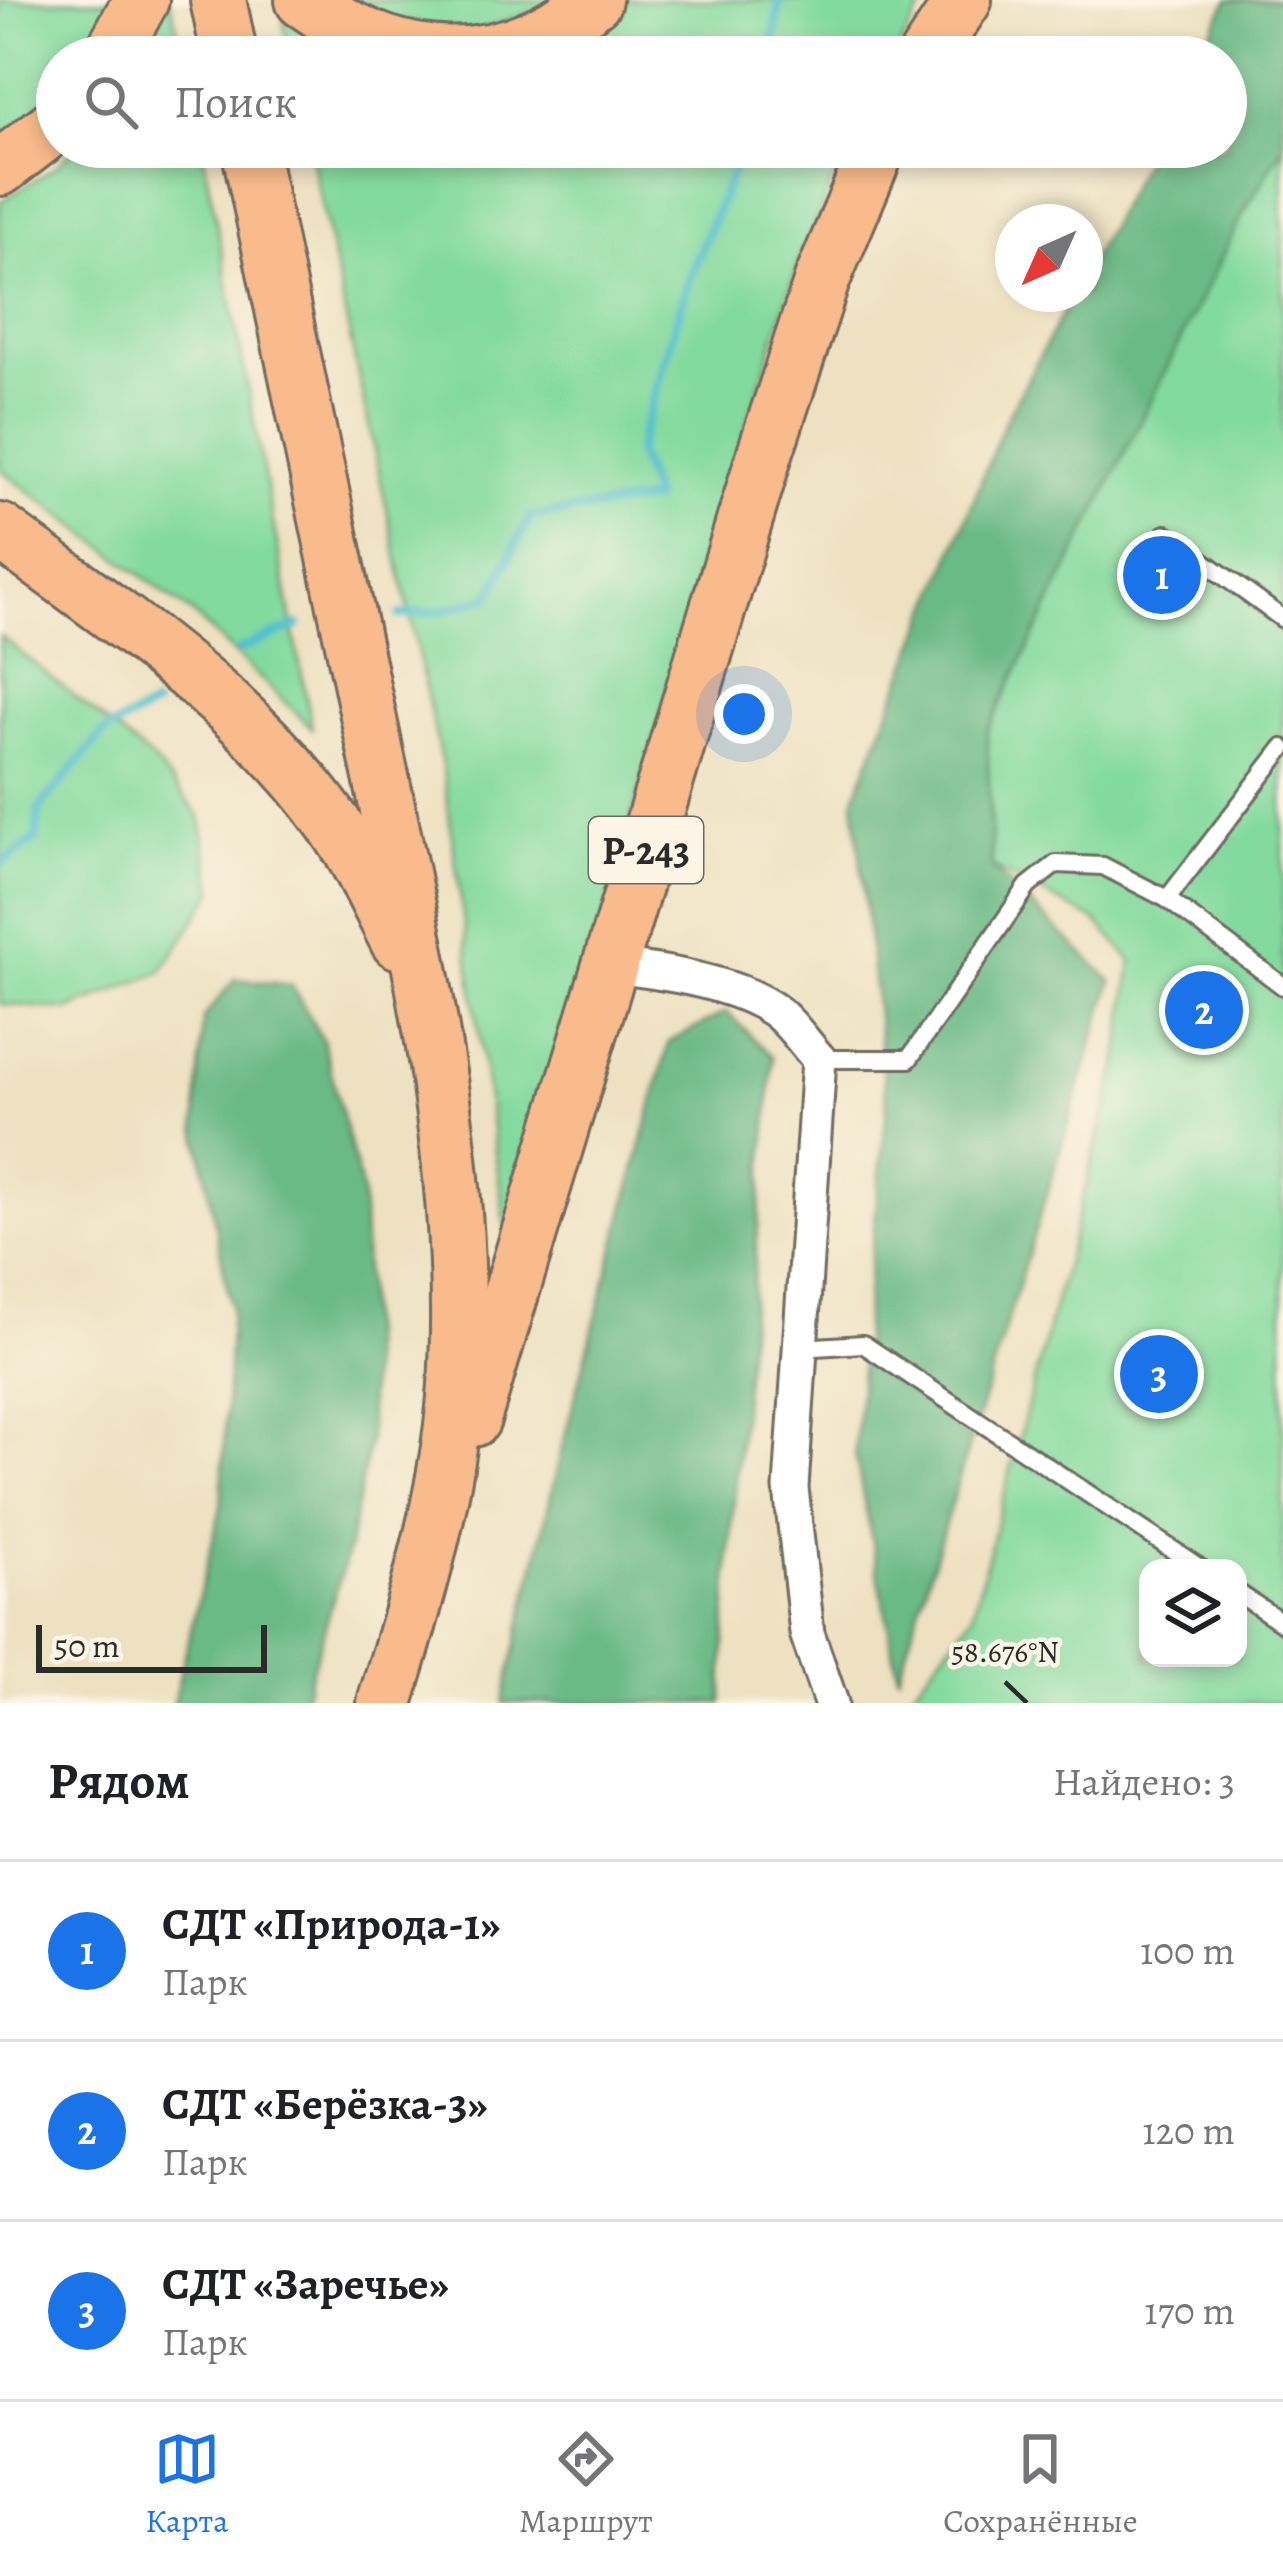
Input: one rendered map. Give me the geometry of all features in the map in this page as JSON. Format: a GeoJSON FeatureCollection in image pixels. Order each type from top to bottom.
{"type":"FeatureCollection","features":[{"type":"Feature","properties":{"kind":"highway"},"geometry":{"type":"LineString","coordinates":[[121,36],[141,0]]}},
{"type":"Feature","properties":{"kind":"highway"},"geometry":{"type":"LineString","coordinates":[[218,0],[226,36]]}},
{"type":"Feature","properties":{"kind":"highway"},"geometry":{"type":"LineString","coordinates":[[303,0],[361,36]]}},
{"type":"Feature","properties":{"kind":"highway"},"geometry":{"type":"LineString","coordinates":[[534,36],[594,0]]}},
{"type":"Feature","properties":{"kind":"highway"},"geometry":{"type":"LineString","coordinates":[[940,36],[964,0]]}},
{"type":"Feature","properties":{"kind":"highway"},"geometry":{"type":"LineString","coordinates":[[0,168],[36,140]]}},
{"type":"Feature","properties":{"kind":"highway","name":"Р-243"},"geometry":{"type":"LineString","coordinates":[[253,168],[428,1000],[451,1192],[458,1330],[454,1413],[427,1558]]}},
{"type":"Feature","properties":{"kind":"highway","name":"Р-243"},"geometry":{"type":"LineString","coordinates":[[385,1703],[772,431],[822,280],[869,168]]}},
{"type":"Feature","properties":{"kind":"highway","name":"Р-243"},"geometry":{"type":"LineString","coordinates":[[0,531],[189,672],[274,749],[333,822],[428,1000]]}},
{"type":"Feature","properties":{"kind":"street"},"geometry":{"type":"LineString","coordinates":[[611,966],[713,984],[774,1010],[819,1059],[791,1488],[807,1633],[831,1703]]}},
{"type":"Feature","properties":{"kind":"lane"},"geometry":{"type":"LineString","coordinates":[[1166,533],[1283,619]]}},
{"type":"Feature","properties":{"kind":"lane"},"geometry":{"type":"LineString","coordinates":[[1167,899],[1283,748]]}},
{"type":"Feature","properties":{"kind":"lane"},"geometry":{"type":"LineString","coordinates":[[819,1059],[909,1059],[1028,886],[1056,864],[1103,866],[1167,899],[1283,986]]}},
{"type":"Feature","properties":{"kind":"lane"},"geometry":{"type":"LineString","coordinates":[[800,1348],[862,1344],[1186,1559]]}},
{"type":"Feature","properties":{"kind":"lane"},"geometry":{"type":"LineString","coordinates":[[1247,1599],[1283,1623]]}},
{"type":"Feature","properties":{"kind":"green space"},"geometry":{"type":"Polygon","coordinates":[[[0,0],[118,0],[97,36],[36,36],[36,110],[0,138],[0,0]]]}},
{"type":"Feature","properties":{"kind":"green space"},"geometry":{"type":"Polygon","coordinates":[[[165,0],[170,0],[179,36],[149,36],[165,0]]]}},
{"type":"Feature","properties":{"kind":"green space"},"geometry":{"type":"Polygon","coordinates":[[[331,0],[564,0],[458,36],[331,0]]]}},
{"type":"Feature","properties":{"kind":"green space"},"geometry":{"type":"Polygon","coordinates":[[[625,0],[926,0],[906,36],[580,36],[606,20],[625,0]]]}},
{"type":"Feature","properties":{"kind":"green space"},"geometry":{"type":"Polygon","coordinates":[[[1228,0],[1283,0],[1283,146],[1240,219],[987,732],[992,868],[1112,981],[898,1676],[855,1454],[887,1108],[854,800],[1005,421],[1063,312],[1103,312],[1103,237],[1140,168],[1247,168],[1247,36],[1209,36],[1228,0]]]}},
{"type":"Feature","properties":{"kind":"green space"},"geometry":{"type":"Polygon","coordinates":[[[283,21],[319,36],[286,36],[283,21]]]}},
{"type":"Feature","properties":{"kind":"green space"},"geometry":{"type":"Polygon","coordinates":[[[1283,133],[1283,1703],[903,1703],[972,1616],[1119,1060],[1132,961],[1096,921],[911,825],[1283,133]]]}},
{"type":"Feature","properties":{"kind":"green space"},"geometry":{"type":"Polygon","coordinates":[[[54,168],[206,168],[312,728],[192,613],[0,469],[0,202],[54,168]]]}},
{"type":"Feature","properties":{"kind":"green space"},"geometry":{"type":"Polygon","coordinates":[[[314,168],[838,168],[797,266],[717,523],[508,1246],[443,770],[314,168]]]}},
{"type":"Feature","properties":{"kind":"green space"},"geometry":{"type":"Polygon","coordinates":[[[0,636],[153,760],[200,816],[214,891],[161,972],[68,1010],[0,1004],[0,636]]]}},
{"type":"Feature","properties":{"kind":"green space"},"geometry":{"type":"Polygon","coordinates":[[[235,979],[291,985],[323,1041],[362,1193],[369,1441],[348,1550],[302,1703],[173,1703],[221,1507],[231,1308],[196,1124],[203,1018],[235,979]]]}},
{"type":"Feature","properties":{"kind":"green space"},"geometry":{"type":"Polygon","coordinates":[[[726,1012],[773,1057],[730,1546],[722,1703],[503,1703],[563,1443],[669,1042],[726,1012]]]}},
{"type":"Feature","properties":{"kind":"waterway"},"geometry":{"type":"LineString","coordinates":[[774,36],[780,0]]}},
{"type":"Feature","properties":{"kind":"waterway"},"geometry":{"type":"LineString","coordinates":[[400,615],[441,611],[489,597],[530,517],[654,499],[637,452],[689,279],[734,168]]}},
{"type":"Feature","properties":{"kind":"waterway"},"geometry":{"type":"LineString","coordinates":[[239,650],[298,625]]}},
{"type":"Feature","properties":{"kind":"waterway"},"geometry":{"type":"LineString","coordinates":[[0,864],[36,839],[39,809],[103,733],[154,706]]}},
{"type":"Feature","properties":{"kind":"place","name":"СДТ «Природа-1»"},"geometry":{"type":"Point","coordinates":[1162,575]}},
{"type":"Feature","properties":{"kind":"place","name":"СДТ «Берёзка-3»"},"geometry":{"type":"Point","coordinates":[1204,1010]}},
{"type":"Feature","properties":{"kind":"place","name":"СДТ «Заречье»"},"geometry":{"type":"Point","coordinates":[1159,1374]}}]}
